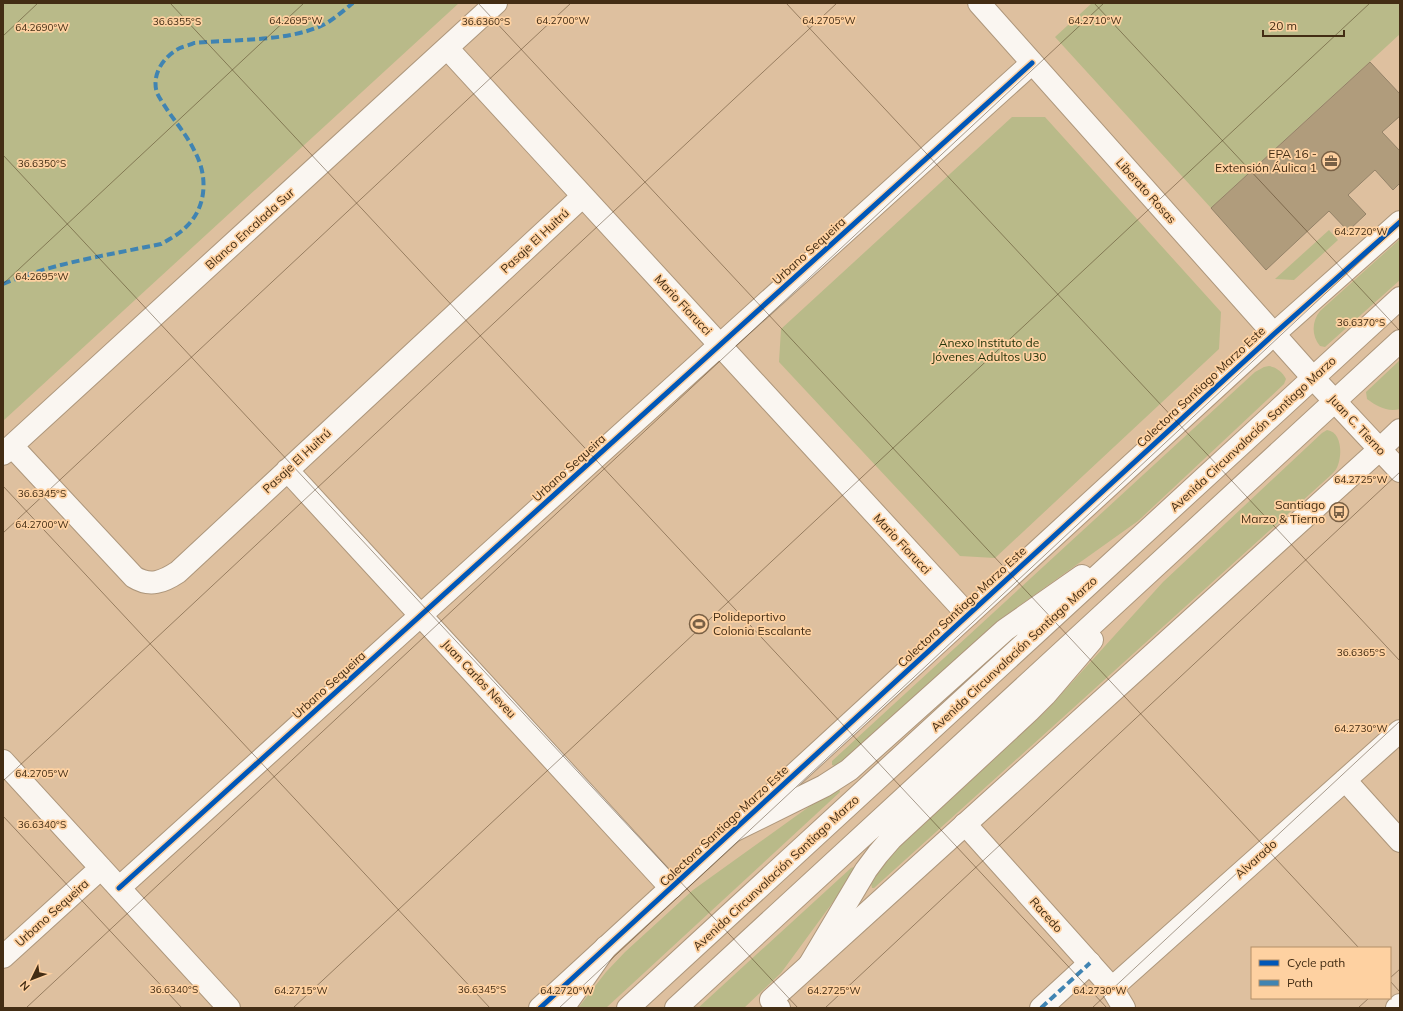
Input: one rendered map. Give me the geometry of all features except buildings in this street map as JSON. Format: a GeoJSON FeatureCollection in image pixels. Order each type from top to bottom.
{"type":"FeatureCollection","features":[{"type":"Feature","properties":{"kind":"main road","name":"Blanco Encalada Sur"},"geometry":{"type":"LineString","coordinates":[[8,450],[496,3]]}},
{"type":"Feature","properties":{"kind":"main road","name":"Liberato Rosas"},"geometry":{"type":"LineString","coordinates":[[978,3],[1314,378]]}},
{"type":"Feature","properties":{"kind":"main road","name":"Mario Fiorucci"},"geometry":{"type":"LineString","coordinates":[[447,48],[968,615]]}},
{"type":"Feature","properties":{"kind":"main road","name":"Urbano Sequeira"},"geometry":{"type":"LineString","coordinates":[[120,888],[1032,63]]}},
{"type":"Feature","properties":{"kind":"main road","name":"Pasaje El Huitrú"},"geometry":{"type":"LineString","coordinates":[[8,450],[128,572],[140,581],[147,583],[161,582],[178,572],[583,196]]}},
{"type":"Feature","properties":{"kind":"main road","name":"Colectora Santiago Marzo Este"},"geometry":{"type":"LineString","coordinates":[[540,1008],[1274,334],[1400,222]]}},
{"type":"Feature","properties":{"kind":"main road","name":"Avenida Circunvalación Santiago Marzo"},"geometry":{"type":"LineString","coordinates":[[628,1008],[1400,298]]}},
{"type":"Feature","properties":{"kind":"main road"},"geometry":{"type":"LineString","coordinates":[[676,1008],[1400,341]]}},
{"type":"Feature","properties":{"kind":"main road","name":"Juan C. Tierno"},"geometry":{"type":"LineString","coordinates":[[1314,378],[1400,471]]}},
{"type":"Feature","properties":{"kind":"main road"},"geometry":{"type":"LineString","coordinates":[[771,1005],[810,964],[1400,430]]}},
{"type":"Feature","properties":{"kind":"main road","name":"Juan Carlos Neveu"},"geometry":{"type":"LineString","coordinates":[[287,470],[671,888]]}},
{"type":"Feature","properties":{"kind":"main road"},"geometry":{"type":"LineString","coordinates":[[731,832],[824,786],[849,770],[1005,630],[1151,528]]}},
{"type":"Feature","properties":{"kind":"main road"},"geometry":{"type":"LineString","coordinates":[[810,964],[866,870],[878,854],[1037,704],[1158,564]]}},
{"type":"Feature","properties":{"kind":"main road","name":"Alvarado"},"geometry":{"type":"LineString","coordinates":[[1112,988],[1400,731]]}},
{"type":"Feature","properties":{"kind":"main road"},"geometry":{"type":"LineString","coordinates":[[3,761],[229,1008]]}},
{"type":"Feature","properties":{"kind":"main road"},"geometry":{"type":"LineString","coordinates":[[1345,780],[1400,841]]}},
{"type":"Feature","properties":{"kind":"main road","name":"Racedo"},"geometry":{"type":"LineString","coordinates":[[965,824],[1112,988],[1124,1008]]}},
{"type":"Feature","properties":{"kind":"main road","name":"Urbano Sequeira"},"geometry":{"type":"LineString","coordinates":[[3,957],[101,868]]}},
{"type":"Feature","properties":{"kind":"main road"},"geometry":{"type":"LineString","coordinates":[[563,1008],[606,947]]}},
{"type":"Feature","properties":{"kind":"main road"},"geometry":{"type":"LineString","coordinates":[[1041,1008],[1090,963]]}},
{"type":"Feature","properties":{"kind":"main road"},"geometry":{"type":"LineString","coordinates":[[1397,1008],[1400,1005]]}},
{"type":"Feature","properties":{"kind":"green space"},"geometry":{"type":"Polygon","coordinates":[[[3,3],[459,3],[3,421],[3,3]]]}},
{"type":"Feature","properties":{"kind":"green space"},"geometry":{"type":"Polygon","coordinates":[[[1092,3],[1400,3],[1400,34],[1211,208],[1055,37],[1092,3]]]}},
{"type":"Feature","properties":{"kind":"green space","name":"Anexo Instituto de Jóvenes Adultos U30"},"geometry":{"type":"Polygon","coordinates":[[[1012,117],[1045,117],[1221,312],[1219,349],[995,558],[960,556],[779,362],[781,329],[1012,117]]]}},
{"type":"Feature","properties":{"kind":"green space"},"geometry":{"type":"Polygon","coordinates":[[[1329,230],[1338,240],[1294,280],[1275,279],[1329,230]]]}},
{"type":"Feature","properties":{"kind":"green space"},"geometry":{"type":"Polygon","coordinates":[[[1400,239],[1400,280],[1325,347],[1320,346],[1314,333],[1314,324],[1317,315],[1400,239]]]}},
{"type":"Feature","properties":{"kind":"green space"},"geometry":{"type":"Polygon","coordinates":[[[1400,360],[1400,409],[1391,410],[1383,408],[1367,399],[1366,392],[1400,360]]]}},
{"type":"Feature","properties":{"kind":"green space"},"geometry":{"type":"Polygon","coordinates":[[[1269,366],[1277,369],[1283,374],[1286,379],[1284,384],[1138,521],[1006,615],[875,734],[836,766],[832,765],[832,761],[1255,372],[1269,366]]]}},
{"type":"Feature","properties":{"kind":"green space"},"geometry":{"type":"Polygon","coordinates":[[[1327,430],[1336,435],[1340,444],[1339,461],[1337,468],[1332,474],[874,888],[872,888],[871,883],[891,855],[912,833],[1046,711],[1163,582],[1327,430]]]}},
{"type":"Feature","properties":{"kind":"green space"},"geometry":{"type":"Polygon","coordinates":[[[835,788],[839,788],[840,792],[606,1008],[578,1008],[606,972],[625,952],[693,890],[835,788]]]}},
{"type":"Feature","properties":{"kind":"green space"},"geometry":{"type":"Polygon","coordinates":[[[854,867],[855,872],[781,973],[744,1008],[698,1008],[851,868],[854,867]]]}},
{"type":"Feature","properties":{"kind":"marked path"},"geometry":{"type":"LineString","coordinates":[[3,284],[41,270],[161,244],[180,232],[193,219],[202,201],[202,171],[192,146],[161,100],[157,93],[156,86],[157,73],[160,66],[174,51],[194,43],[259,39],[291,35],[307,31],[321,26],[337,16],[353,3]]}},
{"type":"Feature","properties":{"kind":"marked path"},"geometry":{"type":"LineString","coordinates":[[1041,1008],[1090,963]]}},
{"type":"Feature","properties":{"kind":"cycle path"},"geometry":{"type":"LineString","coordinates":[[119,888],[1032,63]]}},
{"type":"Feature","properties":{"kind":"cycle path"},"geometry":{"type":"LineString","coordinates":[[540,1008],[1274,334],[1400,222]]}},
{"type":"Feature","properties":{"kind":"place","name":"EPA 16 - Extensión Áulica 1"},"geometry":{"type":"Point","coordinates":[1331,161]}},
{"type":"Feature","properties":{"kind":"place","name":"Santiago Marzo & Tierno"},"geometry":{"type":"Point","coordinates":[1339,512]}},
{"type":"Feature","properties":{"kind":"place","name":"Polideportivo Colonia Escalante"},"geometry":{"type":"Point","coordinates":[699,624]}}]}
